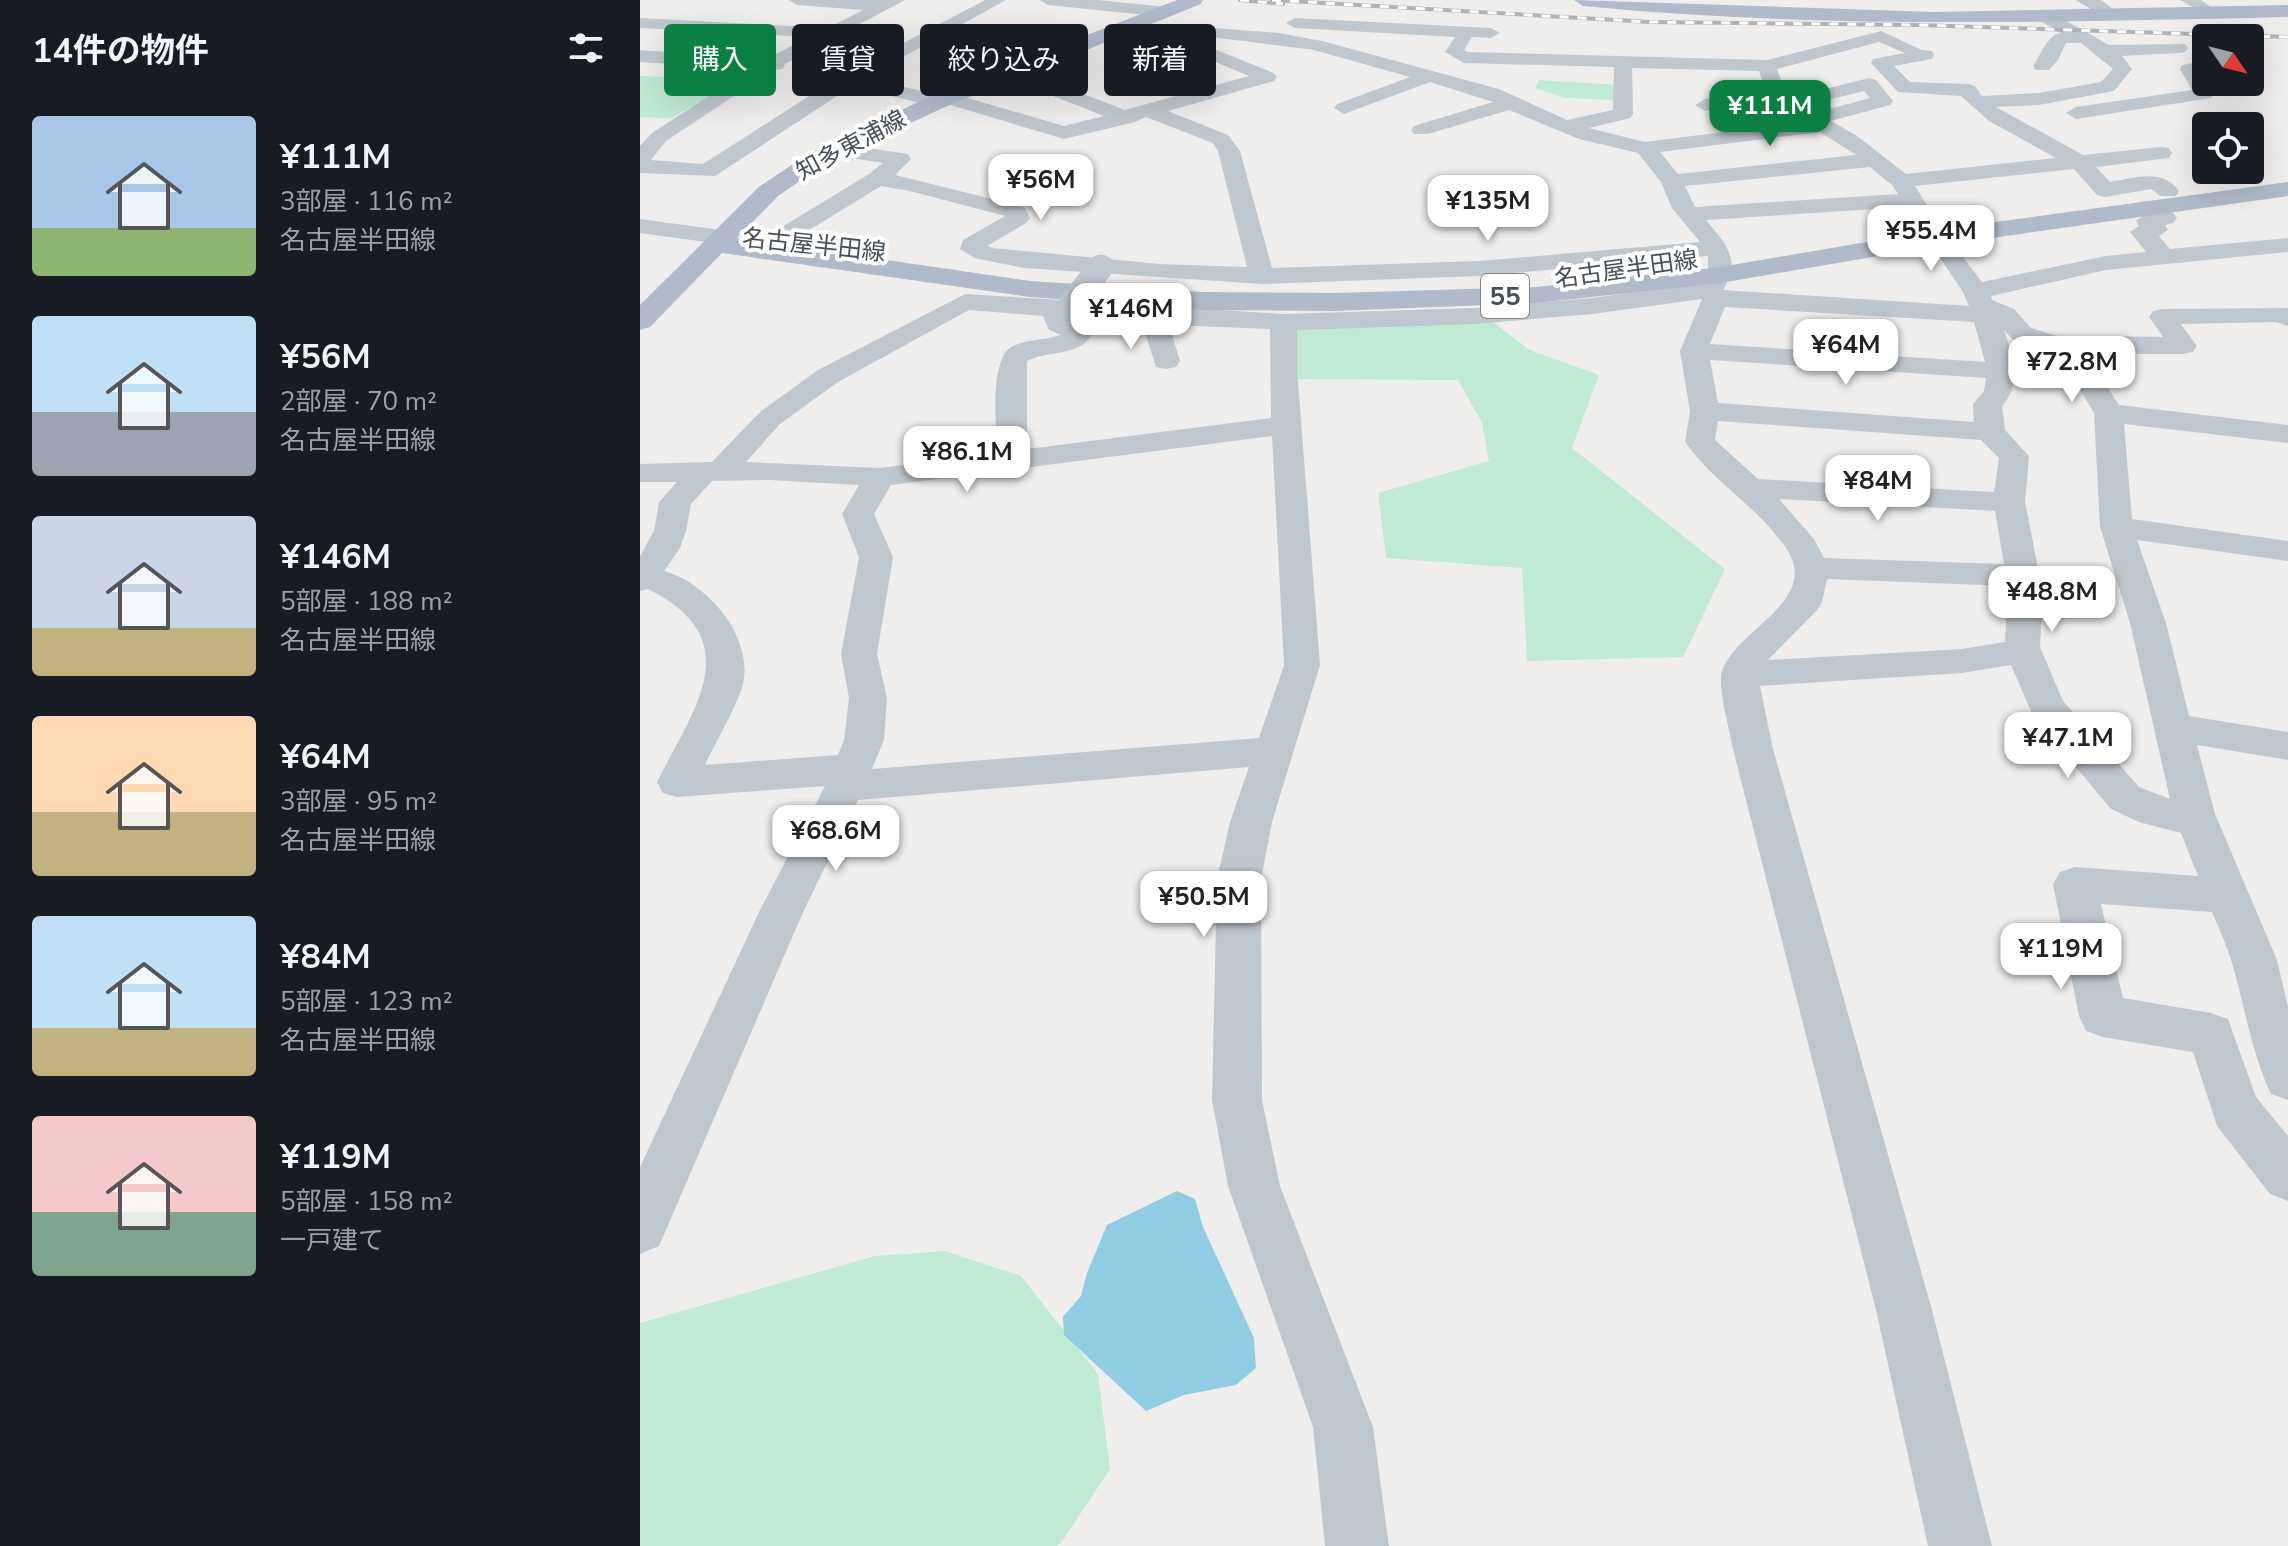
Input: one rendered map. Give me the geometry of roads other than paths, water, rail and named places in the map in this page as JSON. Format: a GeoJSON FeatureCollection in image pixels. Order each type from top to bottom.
{"type":"FeatureCollection","features":[{"type":"Feature","properties":{"kind":"main road","name":"知多東浦線"},"geometry":{"type":"LineString","coordinates":[[1088,44],[1140,24],[1168,23],[1194,0]]}},
{"type":"Feature","properties":{"kind":"main road"},"geometry":{"type":"LineString","coordinates":[[1583,0],[1754,16],[2288,11]]}},
{"type":"Feature","properties":{"kind":"main road","name":"知多東浦線"},"geometry":{"type":"LineString","coordinates":[[640,321],[769,191],[834,149],[953,96]]}},
{"type":"Feature","properties":{"kind":"main road","name":"名古屋半田線"},"geometry":{"type":"LineString","coordinates":[[721,237],[730,247],[1030,289],[1202,301],[1335,302],[1536,295],[1717,274],[1932,232],[2288,178]]}},
{"type":"Feature","properties":{"kind":"main road","name":"名古屋半田線"},"geometry":{"type":"LineString","coordinates":[[2158,199],[2288,189]]}},
{"type":"Feature","properties":{"kind":"main road","name":"名古屋半田線"},"geometry":{"type":"LineString","coordinates":[[721,237],[749,233],[1044,276],[1261,290],[1382,289],[1717,274]]}},
{"type":"Feature","properties":{"kind":"street"},"geometry":{"type":"LineString","coordinates":[[797,0],[891,3]]}},
{"type":"Feature","properties":{"kind":"street"},"geometry":{"type":"LineString","coordinates":[[904,50],[998,0]]}},
{"type":"Feature","properties":{"kind":"street"},"geometry":{"type":"LineString","coordinates":[[1048,0],[1172,24]]}},
{"type":"Feature","properties":{"kind":"street"},"geometry":{"type":"LineString","coordinates":[[2084,0],[2111,14]]}},
{"type":"Feature","properties":{"kind":"street"},"geometry":{"type":"LineString","coordinates":[[2189,0],[2210,13]]}},
{"type":"Feature","properties":{"kind":"street"},"geometry":{"type":"LineString","coordinates":[[848,24],[891,3]]}},
{"type":"Feature","properties":{"kind":"street"},"geometry":{"type":"LineString","coordinates":[[711,24],[732,13]]}},
{"type":"Feature","properties":{"kind":"street"},"geometry":{"type":"LineString","coordinates":[[2043,15],[2104,51],[2118,62],[2122,70]]}},
{"type":"Feature","properties":{"kind":"street"},"geometry":{"type":"LineString","coordinates":[[1216,24],[1233,20],[1513,34]]}},
{"type":"Feature","properties":{"kind":"street"},"geometry":{"type":"LineString","coordinates":[[640,23],[664,24]]}},
{"type":"Feature","properties":{"kind":"street"},"geometry":{"type":"LineString","coordinates":[[904,92],[1064,133],[1274,75],[1168,23]]}},
{"type":"Feature","properties":{"kind":"street"},"geometry":{"type":"LineString","coordinates":[[1216,32],[1279,38],[1492,93],[1510,103],[1616,144],[1645,148],[1720,136],[1747,136],[1817,123],[1883,101],[1869,84],[1785,100],[1705,105]]}},
{"type":"Feature","properties":{"kind":"street"},"geometry":{"type":"LineString","coordinates":[[1467,32],[1454,52],[1464,57],[1720,66],[1767,66],[1881,36],[1924,65],[1880,63],[1905,88],[1968,90],[1973,99],[2009,124],[2080,162],[2105,190],[2155,182],[2165,218],[2148,221],[2156,230],[2142,232],[2164,258]]}},
{"type":"Feature","properties":{"kind":"street"},"geometry":{"type":"LineString","coordinates":[[2042,66],[2049,60],[2059,38],[2085,38]]}},
{"type":"Feature","properties":{"kind":"street"},"geometry":{"type":"LineString","coordinates":[[1703,45],[1720,66]]}},
{"type":"Feature","properties":{"kind":"street"},"geometry":{"type":"LineString","coordinates":[[2009,124],[2204,94],[2190,69],[2200,63],[2175,46],[2104,51]]}},
{"type":"Feature","properties":{"kind":"street"},"geometry":{"type":"LineString","coordinates":[[1309,66],[1351,55]]}},
{"type":"Feature","properties":{"kind":"street"},"geometry":{"type":"LineString","coordinates":[[640,56],[664,57]]}},
{"type":"Feature","properties":{"kind":"street"},"geometry":{"type":"LineString","coordinates":[[1570,126],[1623,114],[1623,63]]}},
{"type":"Feature","properties":{"kind":"street"},"geometry":{"type":"LineString","coordinates":[[1739,675],[1962,661],[2022,651],[2026,593],[2009,502],[2014,456],[1990,432],[1987,404],[1998,393],[2001,371],[1995,342],[1981,304],[1907,191],[1850,140],[1817,123],[1785,100],[1775,91],[1767,66]]}},
{"type":"Feature","properties":{"kind":"street"},"geometry":{"type":"LineString","coordinates":[[2122,70],[2144,73]]}},
{"type":"Feature","properties":{"kind":"street"},"geometry":{"type":"LineString","coordinates":[[1980,102],[2039,99],[2107,87],[2122,70]]}},
{"type":"Feature","properties":{"kind":"street"},"geometry":{"type":"LineString","coordinates":[[1344,108],[1429,76]]}},
{"type":"Feature","properties":{"kind":"street"},"geometry":{"type":"LineString","coordinates":[[721,96],[659,137],[640,163],[707,171],[823,96]]}},
{"type":"Feature","properties":{"kind":"street"},"geometry":{"type":"LineString","coordinates":[[1076,96],[1221,139],[1229,151],[1262,276]]}},
{"type":"Feature","properties":{"kind":"street"},"geometry":{"type":"LineString","coordinates":[[1421,130],[1510,103]]}},
{"type":"Feature","properties":{"kind":"street"},"geometry":{"type":"LineString","coordinates":[[1645,148],[1672,181],[1717,274],[1694,351],[1705,411],[1700,442],[1749,488],[1802,546],[1812,568],[1805,602],[1744,663],[1739,675],[1753,749],[1904,1310],[1960,1546]]}},
{"type":"Feature","properties":{"kind":"street"},"geometry":{"type":"LineString","coordinates":[[780,238],[874,181],[900,159],[834,149]]}},
{"type":"Feature","properties":{"kind":"street"},"geometry":{"type":"LineString","coordinates":[[1689,214],[1907,191],[2080,162],[2161,153]]}},
{"type":"Feature","properties":{"kind":"street"},"geometry":{"type":"LineString","coordinates":[[1672,181],[1874,160]]}},
{"type":"Feature","properties":{"kind":"street"},"geometry":{"type":"LineString","coordinates":[[800,170],[911,184],[1016,212],[1018,218],[972,245],[972,249],[981,253],[1101,267],[1262,276],[1372,275],[1587,261],[1981,304],[2005,315],[2022,334],[2069,348],[2097,344],[2183,346],[2162,317],[2282,314],[2288,318]]}},
{"type":"Feature","properties":{"kind":"street"},"geometry":{"type":"LineString","coordinates":[[640,226],[721,237]]}},
{"type":"Feature","properties":{"kind":"street"},"geometry":{"type":"LineString","coordinates":[[1981,304],[2106,263],[2276,246],[2288,266]]}},
{"type":"Feature","properties":{"kind":"street"},"geometry":{"type":"LineString","coordinates":[[1012,461],[1011,371],[1014,357],[1031,349],[1071,341],[1066,318],[1101,267]]}},
{"type":"Feature","properties":{"kind":"street"},"geometry":{"type":"LineString","coordinates":[[642,578],[670,531],[675,502],[770,418],[828,376],[965,302],[1066,318],[1284,322],[1475,316],[1592,306],[1717,274]]}},
{"type":"Feature","properties":{"kind":"street"},"geometry":{"type":"LineString","coordinates":[[1157,319],[1166,361]]}},
{"type":"Feature","properties":{"kind":"street"},"geometry":{"type":"LineString","coordinates":[[1284,322],[1283,369],[1302,665],[1251,822],[1239,879],[1237,1100],[1254,1186],[1343,1427],[1357,1546]]}},
{"type":"Feature","properties":{"kind":"street"},"geometry":{"type":"LineString","coordinates":[[2069,348],[2109,413],[2116,527],[2148,623],[2196,821],[2228,896],[2271,963],[2265,1009],[2288,1078]]}},
{"type":"Feature","properties":{"kind":"street"},"geometry":{"type":"LineString","coordinates":[[1694,351],[2001,371]]}},
{"type":"Feature","properties":{"kind":"street"},"geometry":{"type":"LineString","coordinates":[[1705,411],[1990,432]]}},
{"type":"Feature","properties":{"kind":"street"},"geometry":{"type":"LineString","coordinates":[[2109,413],[2288,434]]}},
{"type":"Feature","properties":{"kind":"street"},"geometry":{"type":"LineString","coordinates":[[640,473],[713,470],[880,477],[1287,425]]}},
{"type":"Feature","properties":{"kind":"street"},"geometry":{"type":"LineString","coordinates":[[640,1227],[782,910],[864,740],[868,698],[859,654],[876,557],[858,514],[880,477]]}},
{"type":"Feature","properties":{"kind":"street"},"geometry":{"type":"LineString","coordinates":[[1749,488],[2009,502]]}},
{"type":"Feature","properties":{"kind":"street"},"geometry":{"type":"LineString","coordinates":[[2116,527],[2288,551]]}},
{"type":"Feature","properties":{"kind":"street"},"geometry":{"type":"LineString","coordinates":[[1812,568],[2023,576]]}},
{"type":"Feature","properties":{"kind":"street"},"geometry":{"type":"LineString","coordinates":[[642,578],[655,578],[696,605],[719,639],[724,660],[725,680],[677,782],[848,778],[1274,751]]}},
{"type":"Feature","properties":{"kind":"street"},"geometry":{"type":"LineString","coordinates":[[2022,646],[2046,707],[2125,798],[2154,811],[2196,821]]}},
{"type":"Feature","properties":{"kind":"street"},"geometry":{"type":"LineString","coordinates":[[2173,727],[2288,746]]}},
{"type":"Feature","properties":{"kind":"street"},"geometry":{"type":"LineString","coordinates":[[2228,896],[2075,884],[2103,1016],[2211,1034],[2235,1110],[2288,1176]]}},
{"type":"Feature","properties":{"kind":"water"},"geometry":{"type":"Polygon","coordinates":[[[1177,1191],[1195,1199],[1203,1227],[1254,1338],[1256,1368],[1236,1385],[1184,1395],[1146,1411],[1064,1335],[1063,1317],[1081,1296],[1107,1225],[1177,1191]]]}},
{"type":"Feature","properties":{"kind":"railway"},"geometry":{"type":"LineString","coordinates":[[1240,0],[1283,4]]}},
{"type":"Feature","properties":{"kind":"railway"},"geometry":{"type":"LineString","coordinates":[[1272,0],[1650,22],[1919,25],[2288,37]]}}]}
